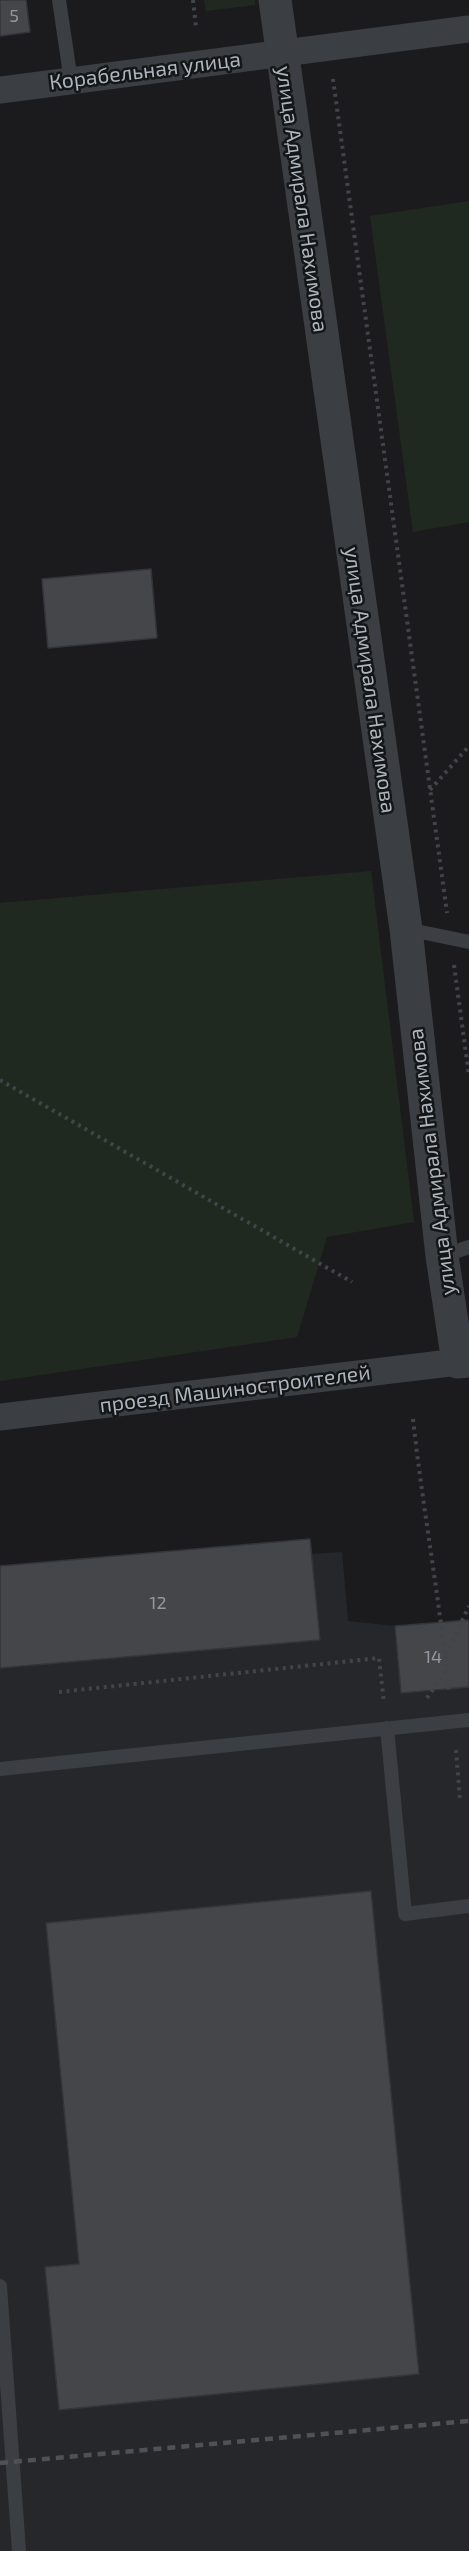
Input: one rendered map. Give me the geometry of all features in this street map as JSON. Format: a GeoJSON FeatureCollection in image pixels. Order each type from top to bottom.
{"type":"FeatureCollection","features":[{"type":"Feature","properties":{"kind":"street","name":"улица Адмирала Нахимова"},"geometry":{"type":"LineString","coordinates":[[275,0],[406,929],[456,1252],[463,1361]]}},
{"type":"Feature","properties":{"kind":"street","name":"Корабельная улица"},"geometry":{"type":"LineString","coordinates":[[0,90],[469,29]]}},
{"type":"Feature","properties":{"kind":"street","name":"проезд Машиностроителей"},"geometry":{"type":"LineString","coordinates":[[0,1417],[463,1361]]}},
{"type":"Feature","properties":{"kind":"lane"},"geometry":{"type":"LineString","coordinates":[[59,0],[71,81]]}},
{"type":"Feature","properties":{"kind":"lane"},"geometry":{"type":"LineString","coordinates":[[406,929],[469,942]]}},
{"type":"Feature","properties":{"kind":"lane"},"geometry":{"type":"LineString","coordinates":[[0,1769],[469,1720]]}},
{"type":"Feature","properties":{"kind":"lane"},"geometry":{"type":"LineString","coordinates":[[387,1728],[405,1914],[469,1906]]}},
{"type":"Feature","properties":{"kind":"lane"},"geometry":{"type":"LineString","coordinates":[[0,2286],[19,2551]]}},
{"type":"Feature","properties":{"kind":"path"},"geometry":{"type":"LineString","coordinates":[[193,0],[196,27]]}},
{"type":"Feature","properties":{"kind":"path"},"geometry":{"type":"LineString","coordinates":[[332,72],[469,1076]]}},
{"type":"Feature","properties":{"kind":"path"},"geometry":{"type":"LineString","coordinates":[[430,790],[469,746]]}},
{"type":"Feature","properties":{"kind":"path"},"geometry":{"type":"LineString","coordinates":[[0,1080],[352,1282]]}},
{"type":"Feature","properties":{"kind":"path"},"geometry":{"type":"LineString","coordinates":[[413,1419],[421,1492],[446,1655],[449,1693]]}},
{"type":"Feature","properties":{"kind":"path"},"geometry":{"type":"LineString","coordinates":[[446,1655],[469,1606]]}},
{"type":"Feature","properties":{"kind":"path"},"geometry":{"type":"LineString","coordinates":[[59,1692],[379,1658],[385,1709]]}},
{"type":"Feature","properties":{"kind":"path"},"geometry":{"type":"LineString","coordinates":[[422,1706],[447,1669]]}},
{"type":"Feature","properties":{"kind":"path"},"geometry":{"type":"LineString","coordinates":[[456,1750],[460,1800]]}},
{"type":"Feature","properties":{"kind":"shaded area"},"geometry":{"type":"Polygon","coordinates":[[[204,0],[255,0],[255,5],[206,11],[204,0]]]}},
{"type":"Feature","properties":{"kind":"shaded area"},"geometry":{"type":"Polygon","coordinates":[[[469,201],[469,522],[413,532],[370,216],[469,201]]]}},
{"type":"Feature","properties":{"kind":"shaded area"},"geometry":{"type":"Polygon","coordinates":[[[371,871],[414,1222],[327,1237],[297,1337],[0,1381],[0,903],[371,871]]]}},
{"type":"Feature","properties":{"kind":"shaded area"},"geometry":{"type":"Polygon","coordinates":[[[342,1552],[348,1621],[395,1626],[469,1620],[469,2551],[0,2551],[0,1668],[319,1640],[312,1554],[342,1552]]]}},
{"type":"Feature","properties":{"kind":"building"},"geometry":{"type":"Polygon","coordinates":[[[0,0],[26,0],[30,32],[0,36],[0,0]]]}},
{"type":"Feature","properties":{"kind":"building"},"geometry":{"type":"Polygon","coordinates":[[[151,569],[157,638],[48,648],[42,579],[151,569]]]}},
{"type":"Feature","properties":{"kind":"building"},"geometry":{"type":"Polygon","coordinates":[[[310,1539],[320,1640],[0,1668],[0,1566],[310,1539]]]}},
{"type":"Feature","properties":{"kind":"building"},"geometry":{"type":"Polygon","coordinates":[[[469,1620],[469,1687],[401,1693],[395,1626],[469,1620]]]}},
{"type":"Feature","properties":{"kind":"building"},"geometry":{"type":"Polygon","coordinates":[[[371,1891],[419,2374],[59,2410],[45,2267],[79,2264],[46,1923],[371,1891]]]}},
{"type":"Feature","properties":{"kind":"railway"},"geometry":{"type":"LineString","coordinates":[[0,2463],[469,2421]]}}]}
